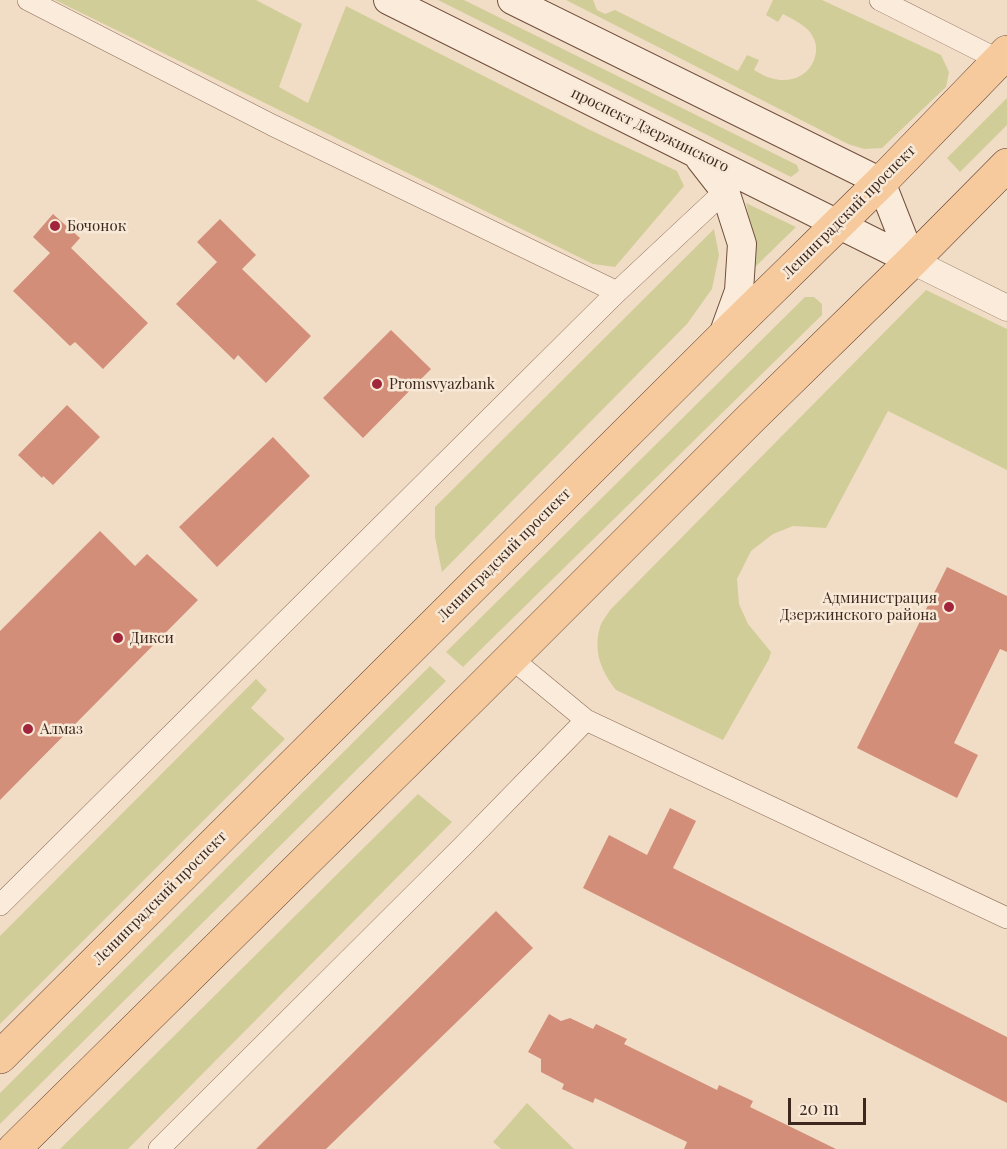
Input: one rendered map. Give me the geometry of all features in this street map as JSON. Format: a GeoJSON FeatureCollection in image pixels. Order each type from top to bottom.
{"type":"FeatureCollection","features":[{"type":"Feature","properties":{"kind":"main road","name":"проспект Дзержинского"},"geometry":{"type":"LineString","coordinates":[[388,0],[912,261]]}},
{"type":"Feature","properties":{"kind":"main road"},"geometry":{"type":"LineString","coordinates":[[512,0],[881,182],[912,261]]}},
{"type":"Feature","properties":{"kind":"main road","name":"Ленинградский проспект"},"geometry":{"type":"LineString","coordinates":[[0,1057],[839,224],[1003,56]]}},
{"type":"Feature","properties":{"kind":"main road"},"geometry":{"type":"LineString","coordinates":[[695,152],[725,191],[742,244],[739,291],[722,338]]}},
{"type":"Feature","properties":{"kind":"main road"},"geometry":{"type":"LineString","coordinates":[[14,1149],[1007,165]]}},
{"type":"Feature","properties":{"kind":"street"},"geometry":{"type":"LineString","coordinates":[[28,0],[272,124],[617,292]]}},
{"type":"Feature","properties":{"kind":"street"},"geometry":{"type":"LineString","coordinates":[[880,0],[1003,56]]}},
{"type":"Feature","properties":{"kind":"street"},"geometry":{"type":"LineString","coordinates":[[0,905],[617,292],[725,191]]}},
{"type":"Feature","properties":{"kind":"street","name":"проспект Дзержинского"},"geometry":{"type":"LineString","coordinates":[[912,261],[1007,308]]}},
{"type":"Feature","properties":{"kind":"street"},"geometry":{"type":"LineString","coordinates":[[511,658],[586,720],[1007,918]]}},
{"type":"Feature","properties":{"kind":"street"},"geometry":{"type":"LineString","coordinates":[[159,1149],[586,720]]}},
{"type":"Feature","properties":{"kind":"shaded area"},"geometry":{"type":"Polygon","coordinates":[[[55,0],[256,0],[302,24],[279,87],[308,103],[346,6],[590,130],[677,171],[684,186],[615,267],[593,264],[55,0]]]}},
{"type":"Feature","properties":{"kind":"shaded area"},"geometry":{"type":"Polygon","coordinates":[[[438,0],[464,0],[797,165],[799,171],[791,177],[438,0]]]}},
{"type":"Feature","properties":{"kind":"shaded area"},"geometry":{"type":"Polygon","coordinates":[[[566,0],[593,0],[597,10],[605,14],[615,10],[738,71],[747,55],[759,60],[754,70],[777,80],[784,80],[797,78],[807,71],[815,57],[816,46],[811,33],[796,21],[783,14],[778,22],[766,15],[773,0],[822,0],[941,55],[949,72],[946,87],[882,148],[864,149],[848,144],[566,0]]]}},
{"type":"Feature","properties":{"kind":"shaded area"},"geometry":{"type":"Polygon","coordinates":[[[1007,98],[1007,125],[960,172],[947,158],[1007,98]]]}},
{"type":"Feature","properties":{"kind":"shaded area"},"geometry":{"type":"Polygon","coordinates":[[[746,203],[796,227],[752,270],[752,231],[746,203]]]}},
{"type":"Feature","properties":{"kind":"shaded area"},"geometry":{"type":"Polygon","coordinates":[[[714,229],[719,255],[712,289],[687,324],[442,572],[435,537],[435,507],[714,229]]]}},
{"type":"Feature","properties":{"kind":"shaded area"},"geometry":{"type":"Polygon","coordinates":[[[926,290],[1007,329],[1007,470],[888,411],[826,528],[793,526],[773,534],[751,551],[737,579],[739,604],[748,624],[771,652],[723,740],[616,690],[602,668],[597,644],[600,627],[610,610],[926,290]]]}},
{"type":"Feature","properties":{"kind":"shaded area"},"geometry":{"type":"Polygon","coordinates":[[[805,297],[814,297],[822,304],[822,315],[463,667],[446,652],[805,297]]]}},
{"type":"Feature","properties":{"kind":"shaded area"},"geometry":{"type":"Polygon","coordinates":[[[430,666],[446,681],[0,1124],[0,1093],[430,666]]]}},
{"type":"Feature","properties":{"kind":"shaded area"},"geometry":{"type":"Polygon","coordinates":[[[256,679],[267,690],[251,708],[285,739],[0,1024],[0,936],[256,679]]]}},
{"type":"Feature","properties":{"kind":"shaded area"},"geometry":{"type":"Polygon","coordinates":[[[418,794],[452,822],[128,1149],[60,1149],[418,794]]]}},
{"type":"Feature","properties":{"kind":"shaded area"},"geometry":{"type":"Polygon","coordinates":[[[527,1103],[574,1149],[501,1149],[493,1142],[527,1103]]]}},
{"type":"Feature","properties":{"kind":"building"},"geometry":{"type":"Polygon","coordinates":[[[53,214],[80,238],[71,248],[148,323],[103,369],[75,342],[70,346],[13,291],[50,253],[33,237],[53,214]]]}},
{"type":"Feature","properties":{"kind":"building"},"geometry":{"type":"Polygon","coordinates":[[[220,219],[256,255],[242,269],[311,336],[266,383],[238,355],[234,360],[176,304],[217,262],[197,242],[220,219]]]}},
{"type":"Feature","properties":{"kind":"building","name":"Promsvyazbank"},"geometry":{"type":"Polygon","coordinates":[[[391,330],[431,369],[363,438],[323,398],[391,330]]]}},
{"type":"Feature","properties":{"kind":"building"},"geometry":{"type":"Polygon","coordinates":[[[67,405],[100,437],[53,485],[43,476],[42,478],[18,455],[67,405]]]}},
{"type":"Feature","properties":{"kind":"building"},"geometry":{"type":"Polygon","coordinates":[[[273,437],[310,476],[217,567],[179,527],[273,437]]]}},
{"type":"Feature","properties":{"kind":"building"},"geometry":{"type":"Polygon","coordinates":[[[100,531],[135,566],[147,554],[198,600],[0,800],[0,631],[100,531]]]}},
{"type":"Feature","properties":{"kind":"building"},"geometry":{"type":"Polygon","coordinates":[[[947,567],[1007,596],[1007,652],[1000,649],[954,743],[978,755],[957,798],[857,748],[947,567]]]}},
{"type":"Feature","properties":{"kind":"building"},"geometry":{"type":"Polygon","coordinates":[[[670,808],[696,821],[673,868],[1007,1037],[1007,1103],[583,888],[609,835],[647,855],[670,808]]]}},
{"type":"Feature","properties":{"kind":"building"},"geometry":{"type":"Polygon","coordinates":[[[496,911],[533,948],[326,1149],[256,1149],[496,911]]]}},
{"type":"Feature","properties":{"kind":"building"},"geometry":{"type":"Polygon","coordinates":[[[549,1014],[561,1021],[570,1018],[593,1029],[596,1024],[627,1039],[624,1044],[717,1090],[719,1085],[753,1101],[750,1107],[836,1149],[684,1149],[687,1142],[595,1098],[593,1103],[562,1089],[564,1084],[541,1072],[541,1059],[528,1052],[549,1014]]]}},
{"type":"Feature","properties":{"kind":"place","name":"Бочонок"},"geometry":{"type":"Point","coordinates":[55,226]}},
{"type":"Feature","properties":{"kind":"place","name":"Promsvyazbank"},"geometry":{"type":"Point","coordinates":[377,384]}},
{"type":"Feature","properties":{"kind":"place","name":"Администрация Дзержинского района"},"geometry":{"type":"Point","coordinates":[949,607]}},
{"type":"Feature","properties":{"kind":"place","name":"Дикси"},"geometry":{"type":"Point","coordinates":[118,638]}},
{"type":"Feature","properties":{"kind":"place","name":"Алмаз"},"geometry":{"type":"Point","coordinates":[28,729]}}]}
